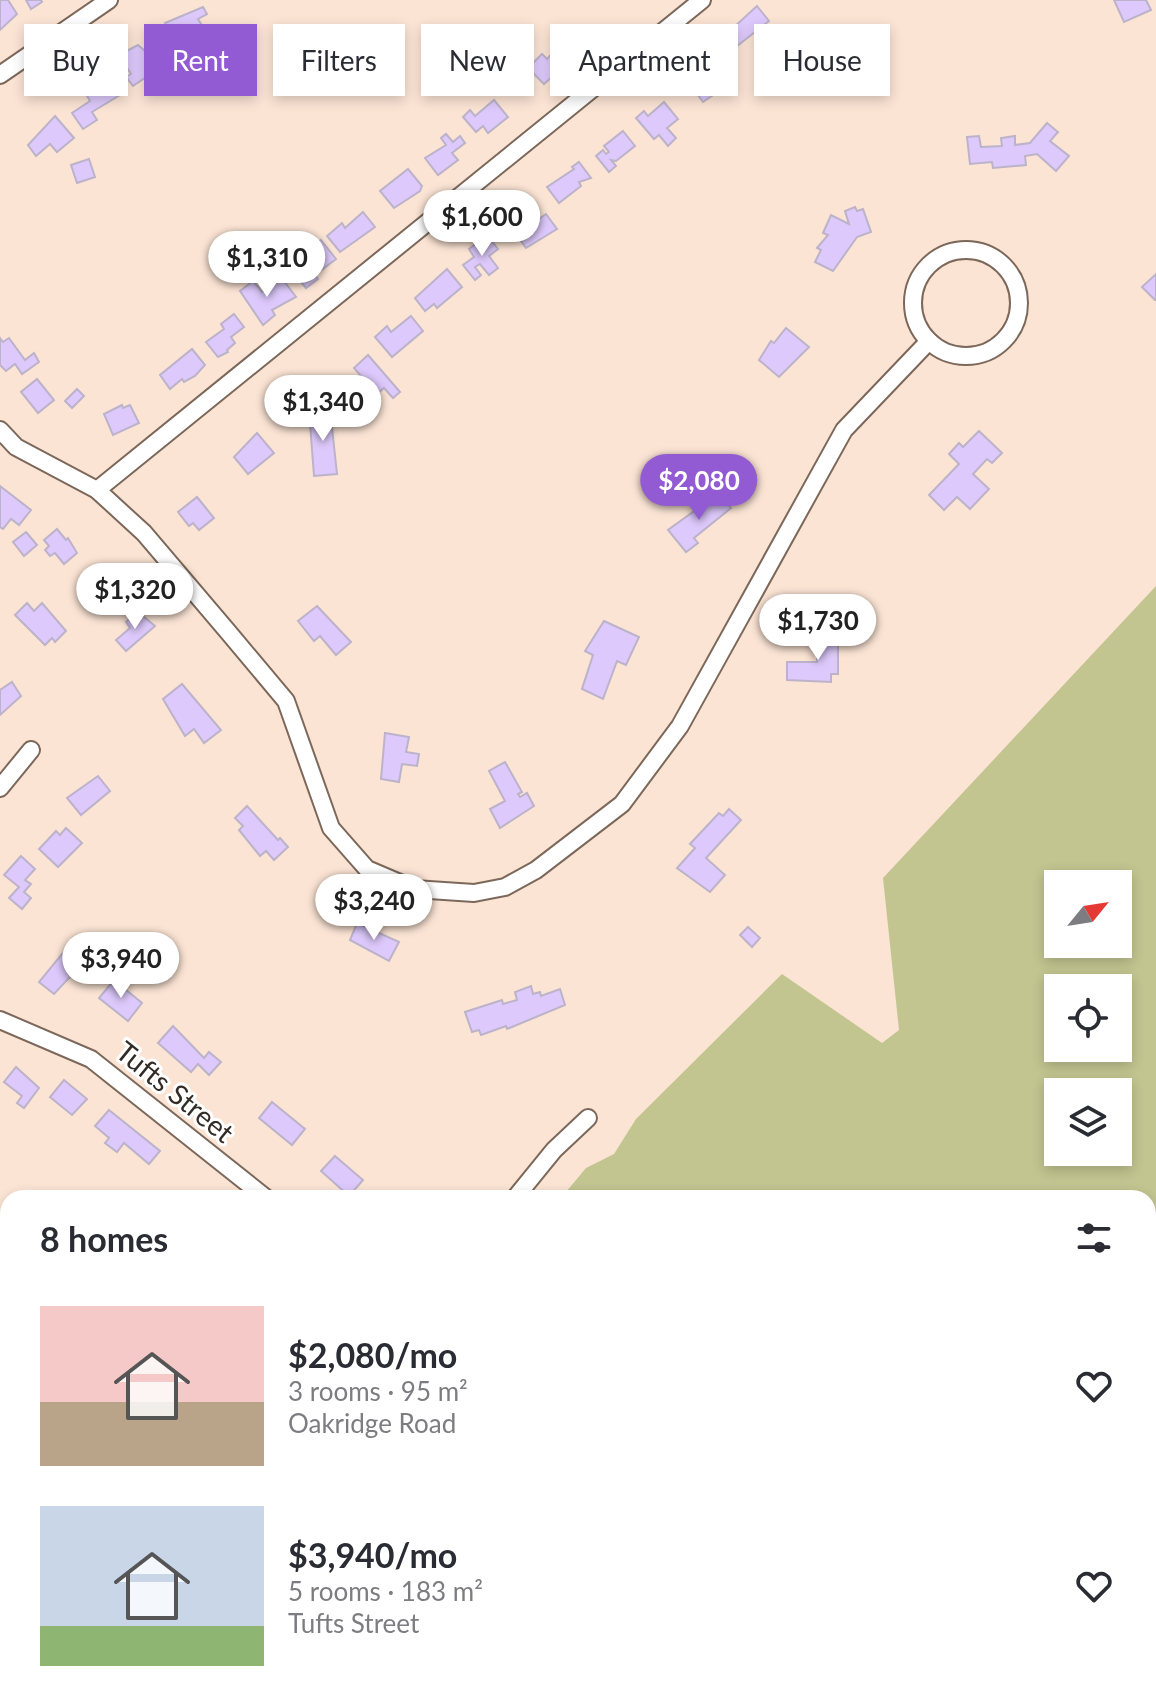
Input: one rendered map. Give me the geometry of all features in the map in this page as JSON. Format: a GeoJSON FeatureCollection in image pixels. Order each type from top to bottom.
{"type":"FeatureCollection","features":[{"type":"Feature","properties":{"kind":"street"},"geometry":{"type":"LineString","coordinates":[[0,75],[109,0]]}},
{"type":"Feature","properties":{"kind":"street"},"geometry":{"type":"LineString","coordinates":[[97,490],[702,0]]}},
{"type":"Feature","properties":{"kind":"street"},"geometry":{"type":"LineString","coordinates":[[961,251],[984,254],[1002,266],[1014,282],[1018,304],[1012,328],[1001,342],[986,352],[962,356],[945,352],[929,341],[919,327],[913,304],[918,281],[929,266],[943,256],[961,251]]}},
{"type":"Feature","properties":{"kind":"street"},"geometry":{"type":"LineString","coordinates":[[0,430],[16,447],[97,490],[144,533],[286,701],[331,828],[367,869],[414,889],[474,893],[505,887],[536,870],[622,804],[680,726],[844,430],[929,341]]}},
{"type":"Feature","properties":{"kind":"street"},"geometry":{"type":"LineString","coordinates":[[0,788],[31,750]]}},
{"type":"Feature","properties":{"kind":"street","name":"Tufts Street"},"geometry":{"type":"LineString","coordinates":[[0,1020],[91,1059],[256,1190]]}},
{"type":"Feature","properties":{"kind":"street"},"geometry":{"type":"LineString","coordinates":[[522,1190],[554,1150],[588,1118]]}},
{"type":"Feature","properties":{"kind":"green space"},"geometry":{"type":"Polygon","coordinates":[[[1156,586],[1156,1190],[568,1190],[586,1168],[614,1154],[636,1119],[782,974],[882,1043],[899,1030],[883,878],[1156,586]]]}},
{"type":"Feature","properties":{"kind":"building"},"geometry":{"type":"Polygon","coordinates":[[[0,0],[8,0],[17,14],[0,30],[0,0]]]}},
{"type":"Feature","properties":{"kind":"building"},"geometry":{"type":"Polygon","coordinates":[[[26,0],[41,0],[42,2],[31,9],[26,0]]]}},
{"type":"Feature","properties":{"kind":"building"},"geometry":{"type":"Polygon","coordinates":[[[1114,0],[1146,0],[1151,10],[1124,22],[1114,0]]]}},
{"type":"Feature","properties":{"kind":"building"},"geometry":{"type":"Polygon","coordinates":[[[757,6],[769,21],[754,24],[754,33],[738,45],[737,24],[757,6]]]}},
{"type":"Feature","properties":{"kind":"building"},"geometry":{"type":"Polygon","coordinates":[[[203,7],[207,14],[198,19],[201,24],[165,23],[203,7]]]}},
{"type":"Feature","properties":{"kind":"building"},"geometry":{"type":"Polygon","coordinates":[[[138,45],[144,50],[144,78],[133,86],[128,80],[131,74],[128,50],[138,45]]]}},
{"type":"Feature","properties":{"kind":"building"},"geometry":{"type":"Polygon","coordinates":[[[542,54],[547,59],[550,56],[550,79],[544,84],[534,74],[534,62],[542,54]]]}},
{"type":"Feature","properties":{"kind":"building"},"geometry":{"type":"Polygon","coordinates":[[[87,96],[118,96],[92,112],[97,120],[83,129],[72,113],[90,101],[87,96]]]}},
{"type":"Feature","properties":{"kind":"building"},"geometry":{"type":"Polygon","coordinates":[[[494,100],[508,117],[488,133],[483,126],[476,132],[463,117],[470,110],[475,116],[494,100]]]}},
{"type":"Feature","properties":{"kind":"building"},"geometry":{"type":"Polygon","coordinates":[[[664,102],[678,119],[667,128],[676,138],[668,146],[659,135],[654,139],[636,118],[644,111],[648,116],[664,102]]]}},
{"type":"Feature","properties":{"kind":"building"},"geometry":{"type":"Polygon","coordinates":[[[55,116],[74,138],[57,152],[50,144],[36,156],[28,145],[55,116]]]}},
{"type":"Feature","properties":{"kind":"building"},"geometry":{"type":"Polygon","coordinates":[[[1047,123],[1058,132],[1050,141],[1069,156],[1056,171],[1037,154],[1025,156],[1026,165],[993,168],[992,162],[970,164],[967,137],[979,136],[981,147],[1002,146],[1001,138],[1015,136],[1015,145],[1030,143],[1047,123]]]}},
{"type":"Feature","properties":{"kind":"building"},"geometry":{"type":"Polygon","coordinates":[[[623,131],[635,146],[616,161],[611,160],[616,166],[609,172],[596,156],[603,150],[606,154],[609,152],[604,146],[623,131]]]}},
{"type":"Feature","properties":{"kind":"building"},"geometry":{"type":"Polygon","coordinates":[[[446,134],[453,142],[460,136],[465,143],[452,153],[458,160],[438,175],[425,158],[446,145],[441,138],[446,134]]]}},
{"type":"Feature","properties":{"kind":"building"},"geometry":{"type":"Polygon","coordinates":[[[89,159],[95,177],[77,183],[71,165],[89,159]]]}},
{"type":"Feature","properties":{"kind":"building"},"geometry":{"type":"Polygon","coordinates":[[[579,162],[591,178],[579,182],[581,186],[559,203],[547,187],[574,169],[572,167],[579,162]]]}},
{"type":"Feature","properties":{"kind":"building"},"geometry":{"type":"Polygon","coordinates":[[[408,169],[422,186],[420,191],[394,208],[380,191],[408,169]]]}},
{"type":"Feature","properties":{"kind":"building"},"geometry":{"type":"Polygon","coordinates":[[[855,207],[857,211],[863,209],[871,232],[857,237],[833,271],[815,262],[821,250],[817,248],[828,235],[823,233],[831,215],[849,224],[845,211],[855,207]]]}},
{"type":"Feature","properties":{"kind":"building"},"geometry":{"type":"Polygon","coordinates":[[[529,208],[537,220],[546,214],[557,229],[526,248],[508,223],[529,208]]]}},
{"type":"Feature","properties":{"kind":"building"},"geometry":{"type":"Polygon","coordinates":[[[363,212],[375,227],[340,252],[327,236],[342,223],[345,228],[363,212]]]}},
{"type":"Feature","properties":{"kind":"building"},"geometry":{"type":"Polygon","coordinates":[[[487,235],[498,249],[489,256],[498,268],[489,275],[480,264],[475,267],[481,275],[475,280],[463,265],[474,257],[469,249],[487,235]]]}},
{"type":"Feature","properties":{"kind":"building"},"geometry":{"type":"Polygon","coordinates":[[[321,240],[336,259],[315,275],[318,279],[306,288],[284,261],[296,251],[300,257],[321,240]]]}},
{"type":"Feature","properties":{"kind":"building"},"geometry":{"type":"Polygon","coordinates":[[[447,269],[462,287],[437,308],[434,304],[425,311],[415,298],[447,269]]]}},
{"type":"Feature","properties":{"kind":"building"},"geometry":{"type":"Polygon","coordinates":[[[1156,274],[1156,299],[1155,300],[1142,287],[1156,274]]]}},
{"type":"Feature","properties":{"kind":"building"},"geometry":{"type":"Polygon","coordinates":[[[281,277],[296,297],[272,310],[275,315],[263,325],[240,291],[253,281],[262,292],[281,277]]]}},
{"type":"Feature","properties":{"kind":"building"},"geometry":{"type":"Polygon","coordinates":[[[234,314],[244,327],[231,337],[235,343],[228,352],[218,357],[206,342],[224,329],[221,324],[234,314]]]}},
{"type":"Feature","properties":{"kind":"building"},"geometry":{"type":"Polygon","coordinates":[[[411,316],[423,331],[392,357],[375,337],[387,326],[391,332],[411,316]]]}},
{"type":"Feature","properties":{"kind":"building"},"geometry":{"type":"Polygon","coordinates":[[[786,328],[809,347],[779,377],[759,360],[771,341],[774,343],[786,328]]]}},
{"type":"Feature","properties":{"kind":"building"},"geometry":{"type":"Polygon","coordinates":[[[0,338],[3,342],[9,338],[25,360],[34,353],[39,362],[22,374],[15,364],[6,371],[0,365],[0,338]]]}},
{"type":"Feature","properties":{"kind":"building"},"geometry":{"type":"Polygon","coordinates":[[[192,349],[205,365],[195,376],[184,382],[182,379],[170,389],[160,375],[192,349]]]}},
{"type":"Feature","properties":{"kind":"building"},"geometry":{"type":"Polygon","coordinates":[[[368,355],[400,392],[393,398],[384,388],[377,394],[367,383],[355,397],[344,385],[361,376],[354,368],[368,355]]]}},
{"type":"Feature","properties":{"kind":"building"},"geometry":{"type":"Polygon","coordinates":[[[37,379],[54,400],[38,413],[21,392],[37,379]]]}},
{"type":"Feature","properties":{"kind":"building"},"geometry":{"type":"Polygon","coordinates":[[[77,389],[84,396],[72,408],[65,401],[77,389]]]}},
{"type":"Feature","properties":{"kind":"building"},"geometry":{"type":"Polygon","coordinates":[[[122,405],[123,408],[130,405],[139,423],[113,435],[104,414],[122,405]]]}},
{"type":"Feature","properties":{"kind":"building"},"geometry":{"type":"Polygon","coordinates":[[[330,409],[337,474],[314,476],[309,410],[330,409]]]}},
{"type":"Feature","properties":{"kind":"building"},"geometry":{"type":"Polygon","coordinates":[[[979,431],[1002,453],[992,463],[987,459],[973,474],[989,489],[970,509],[957,497],[944,510],[929,495],[959,464],[949,454],[959,443],[963,447],[979,431]]]}},
{"type":"Feature","properties":{"kind":"building"},"geometry":{"type":"Polygon","coordinates":[[[257,433],[274,453],[248,474],[234,457],[257,433]]]}},
{"type":"Feature","properties":{"kind":"building"},"geometry":{"type":"Polygon","coordinates":[[[0,486],[31,510],[19,525],[11,519],[3,529],[0,527],[0,486]]]}},
{"type":"Feature","properties":{"kind":"building"},"geometry":{"type":"Polygon","coordinates":[[[719,493],[731,508],[694,538],[698,543],[686,552],[668,530],[719,493]]]}},
{"type":"Feature","properties":{"kind":"building"},"geometry":{"type":"Polygon","coordinates":[[[197,497],[214,518],[199,530],[193,523],[189,526],[178,512],[197,497]]]}},
{"type":"Feature","properties":{"kind":"building"},"geometry":{"type":"Polygon","coordinates":[[[57,529],[66,540],[68,538],[77,553],[64,564],[55,553],[50,556],[45,550],[49,546],[44,540],[57,529]]]}},
{"type":"Feature","properties":{"kind":"building"},"geometry":{"type":"Polygon","coordinates":[[[26,532],[37,545],[24,556],[13,542],[26,532]]]}},
{"type":"Feature","properties":{"kind":"building"},"geometry":{"type":"Polygon","coordinates":[[[27,603],[34,611],[42,603],[66,631],[55,642],[52,638],[45,645],[15,615],[27,603]]]}},
{"type":"Feature","properties":{"kind":"building"},"geometry":{"type":"Polygon","coordinates":[[[317,606],[351,642],[336,655],[320,636],[314,641],[298,621],[317,606]]]}},
{"type":"Feature","properties":{"kind":"building"},"geometry":{"type":"Polygon","coordinates":[[[138,612],[155,626],[126,651],[116,640],[130,628],[126,622],[138,612]]]}},
{"type":"Feature","properties":{"kind":"building"},"geometry":{"type":"Polygon","coordinates":[[[604,621],[639,637],[626,665],[617,661],[603,699],[582,689],[593,655],[585,651],[604,621]]]}},
{"type":"Feature","properties":{"kind":"building"},"geometry":{"type":"Polygon","coordinates":[[[817,633],[838,633],[838,674],[831,674],[831,682],[787,680],[787,662],[817,662],[817,633]]]}},
{"type":"Feature","properties":{"kind":"building"},"geometry":{"type":"Polygon","coordinates":[[[12,682],[21,696],[0,715],[0,690],[12,682]]]}},
{"type":"Feature","properties":{"kind":"building"},"geometry":{"type":"Polygon","coordinates":[[[182,684],[221,730],[204,743],[194,729],[185,736],[163,699],[182,684]]]}},
{"type":"Feature","properties":{"kind":"building"},"geometry":{"type":"Polygon","coordinates":[[[385,733],[409,737],[406,752],[419,754],[417,766],[402,764],[399,782],[381,779],[385,733]]]}},
{"type":"Feature","properties":{"kind":"building"},"geometry":{"type":"Polygon","coordinates":[[[505,762],[522,792],[518,794],[520,797],[527,793],[534,806],[500,828],[490,809],[505,801],[489,771],[505,762]]]}},
{"type":"Feature","properties":{"kind":"building"},"geometry":{"type":"Polygon","coordinates":[[[98,776],[110,791],[81,815],[67,798],[98,776]]]}},
{"type":"Feature","properties":{"kind":"building"},"geometry":{"type":"Polygon","coordinates":[[[247,806],[288,847],[274,860],[266,851],[260,856],[239,830],[243,826],[235,818],[247,806]]]}},
{"type":"Feature","properties":{"kind":"building"},"geometry":{"type":"Polygon","coordinates":[[[729,809],[741,820],[706,858],[725,875],[710,892],[677,868],[695,848],[690,844],[719,813],[723,816],[729,809]]]}},
{"type":"Feature","properties":{"kind":"building"},"geometry":{"type":"Polygon","coordinates":[[[66,828],[82,843],[58,867],[39,849],[56,831],[60,835],[66,828]]]}},
{"type":"Feature","properties":{"kind":"building"},"geometry":{"type":"Polygon","coordinates":[[[21,856],[35,869],[25,880],[31,884],[24,892],[31,898],[22,909],[9,898],[19,887],[4,875],[21,856]]]}},
{"type":"Feature","properties":{"kind":"building"},"geometry":{"type":"Polygon","coordinates":[[[357,923],[399,942],[389,961],[350,940],[357,923]]]}},
{"type":"Feature","properties":{"kind":"building"},"geometry":{"type":"Polygon","coordinates":[[[748,927],[760,938],[752,947],[740,935],[748,927]]]}},
{"type":"Feature","properties":{"kind":"building"},"geometry":{"type":"Polygon","coordinates":[[[67,948],[84,962],[54,994],[39,982],[67,948]]]}},
{"type":"Feature","properties":{"kind":"building"},"geometry":{"type":"Polygon","coordinates":[[[114,980],[142,1003],[128,1021],[99,998],[114,980]]]}},
{"type":"Feature","properties":{"kind":"building"},"geometry":{"type":"Polygon","coordinates":[[[531,986],[533,994],[540,992],[541,996],[560,989],[565,1005],[507,1029],[506,1026],[481,1035],[479,1030],[472,1032],[465,1012],[502,1000],[503,1004],[517,1000],[515,992],[531,986]]]}},
{"type":"Feature","properties":{"kind":"building"},"geometry":{"type":"Polygon","coordinates":[[[173,1026],[204,1058],[209,1052],[221,1062],[209,1075],[198,1064],[191,1072],[158,1043],[173,1026]]]}},
{"type":"Feature","properties":{"kind":"building"},"geometry":{"type":"Polygon","coordinates":[[[16,1067],[39,1088],[24,1108],[17,1103],[22,1096],[4,1082],[16,1067]]]}},
{"type":"Feature","properties":{"kind":"building"},"geometry":{"type":"Polygon","coordinates":[[[64,1080],[87,1099],[72,1115],[50,1097],[64,1080]]]}},
{"type":"Feature","properties":{"kind":"building"},"geometry":{"type":"Polygon","coordinates":[[[272,1102],[305,1129],[292,1145],[259,1118],[272,1102]]]}},
{"type":"Feature","properties":{"kind":"building"},"geometry":{"type":"Polygon","coordinates":[[[109,1110],[160,1151],[149,1164],[124,1143],[117,1152],[105,1143],[109,1138],[95,1126],[109,1110]]]}},
{"type":"Feature","properties":{"kind":"building"},"geometry":{"type":"Polygon","coordinates":[[[335,1156],[363,1180],[354,1190],[342,1190],[321,1171],[335,1156]]]}}]}
